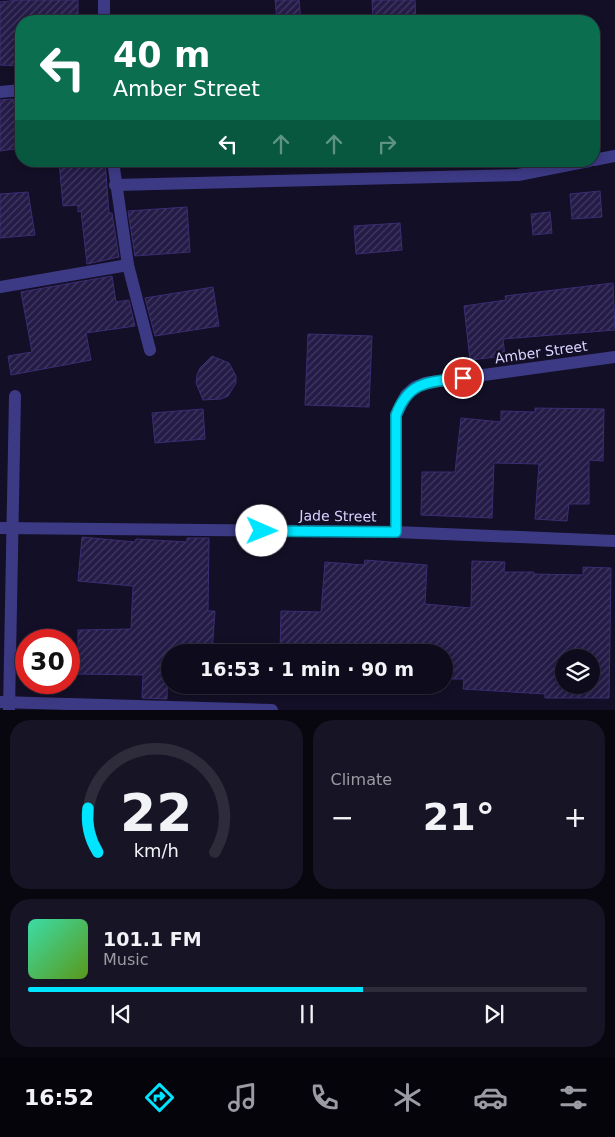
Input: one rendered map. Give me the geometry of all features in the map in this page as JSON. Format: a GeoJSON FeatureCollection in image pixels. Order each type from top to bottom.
{"type":"FeatureCollection","features":[{"type":"Feature","properties":{"kind":"street"},"geometry":{"type":"LineString","coordinates":[[104,0],[104,15]]}},
{"type":"Feature","properties":{"kind":"street"},"geometry":{"type":"LineString","coordinates":[[0,92],[15,91]]}},
{"type":"Feature","properties":{"kind":"street"},"geometry":{"type":"LineString","coordinates":[[600,159],[615,156]]}},
{"type":"Feature","properties":{"kind":"street"},"geometry":{"type":"LineString","coordinates":[[114,167],[128,265],[150,350]]}},
{"type":"Feature","properties":{"kind":"street"},"geometry":{"type":"LineString","coordinates":[[115,185],[518,175],[559,167]]}},
{"type":"Feature","properties":{"kind":"street"},"geometry":{"type":"LineString","coordinates":[[0,287],[128,265]]}},
{"type":"Feature","properties":{"kind":"street","name":"Amber Street"},"geometry":{"type":"LineString","coordinates":[[396,532],[396,415],[406,395],[415,387],[425,383],[615,356]]}},
{"type":"Feature","properties":{"kind":"street"},"geometry":{"type":"LineString","coordinates":[[16,396],[6,705],[272,710]]}},
{"type":"Feature","properties":{"kind":"street","name":"Jade Street"},"geometry":{"type":"LineString","coordinates":[[0,528],[396,532],[615,541]]}},
{"type":"Feature","properties":{"kind":"building"},"geometry":{"type":"Polygon","coordinates":[[[78,0],[78,15],[15,15],[15,66],[0,65],[0,2],[78,0]]]}},
{"type":"Feature","properties":{"kind":"building"},"geometry":{"type":"Polygon","coordinates":[[[275,0],[299,0],[300,15],[276,15],[275,0]]]}},
{"type":"Feature","properties":{"kind":"building"},"geometry":{"type":"Polygon","coordinates":[[[372,0],[415,0],[416,15],[373,15],[372,0]]]}},
{"type":"Feature","properties":{"kind":"building"},"geometry":{"type":"Polygon","coordinates":[[[13,99],[15,111],[15,149],[0,151],[0,100],[13,99]]]}},
{"type":"Feature","properties":{"kind":"building"},"geometry":{"type":"Polygon","coordinates":[[[60,167],[105,167],[109,213],[112,213],[119,257],[87,264],[81,211],[78,212],[78,205],[63,206],[60,167]]]}},
{"type":"Feature","properties":{"kind":"building"},"geometry":{"type":"Polygon","coordinates":[[[600,191],[602,217],[572,219],[570,194],[600,191]]]}},
{"type":"Feature","properties":{"kind":"building"},"geometry":{"type":"Polygon","coordinates":[[[28,192],[35,235],[0,238],[0,194],[28,192]]]}},
{"type":"Feature","properties":{"kind":"building"},"geometry":{"type":"Polygon","coordinates":[[[187,207],[190,252],[135,256],[128,211],[187,207]]]}},
{"type":"Feature","properties":{"kind":"building"},"geometry":{"type":"Polygon","coordinates":[[[550,212],[552,233],[533,235],[531,214],[550,212]]]}},
{"type":"Feature","properties":{"kind":"building"},"geometry":{"type":"Polygon","coordinates":[[[400,223],[402,250],[356,254],[354,226],[400,223]]]}},
{"type":"Feature","properties":{"kind":"building"},"geometry":{"type":"Polygon","coordinates":[[[112,276],[116,302],[129,300],[135,326],[86,333],[91,360],[11,375],[8,356],[32,352],[21,292],[112,276]]]}},
{"type":"Feature","properties":{"kind":"building"},"geometry":{"type":"Polygon","coordinates":[[[613,283],[615,330],[503,339],[505,356],[470,360],[464,306],[506,300],[505,296],[613,283]]]}},
{"type":"Feature","properties":{"kind":"building"},"geometry":{"type":"Polygon","coordinates":[[[213,287],[219,326],[155,336],[145,298],[213,287]]]}},
{"type":"Feature","properties":{"kind":"building"},"geometry":{"type":"Polygon","coordinates":[[[308,334],[372,336],[369,407],[305,405],[308,334]]]}},
{"type":"Feature","properties":{"kind":"building"},"geometry":{"type":"Polygon","coordinates":[[[212,356],[229,363],[236,376],[236,383],[228,396],[221,399],[203,400],[196,383],[197,375],[200,368],[212,356]]]}},
{"type":"Feature","properties":{"kind":"building"},"geometry":{"type":"Polygon","coordinates":[[[535,408],[604,409],[603,461],[589,460],[589,504],[569,504],[567,521],[535,519],[539,464],[494,463],[492,518],[421,515],[422,472],[455,472],[461,418],[501,422],[501,411],[535,412],[535,408]]]}},
{"type":"Feature","properties":{"kind":"building"},"geometry":{"type":"Polygon","coordinates":[[[203,409],[205,439],[155,443],[152,413],[203,409]]]}},
{"type":"Feature","properties":{"kind":"building"},"geometry":{"type":"Polygon","coordinates":[[[82,537],[135,542],[136,539],[187,542],[187,538],[209,538],[208,611],[215,611],[213,644],[161,644],[161,694],[167,694],[167,699],[142,698],[143,675],[80,674],[80,630],[131,629],[133,586],[78,581],[82,537]]]}},
{"type":"Feature","properties":{"kind":"building"},"geometry":{"type":"Polygon","coordinates":[[[365,560],[427,565],[425,604],[471,608],[472,561],[505,562],[504,572],[534,572],[533,574],[583,575],[583,567],[611,568],[609,698],[545,698],[545,694],[463,689],[464,679],[453,679],[453,644],[280,644],[281,611],[321,612],[325,562],[364,565],[365,560]]]}},
{"type":"Feature","properties":{"kind":"route"},"geometry":{"type":"LineString","coordinates":[[262,531],[396,532],[396,415],[400,404],[415,387],[425,383],[463,378]]}}]}
